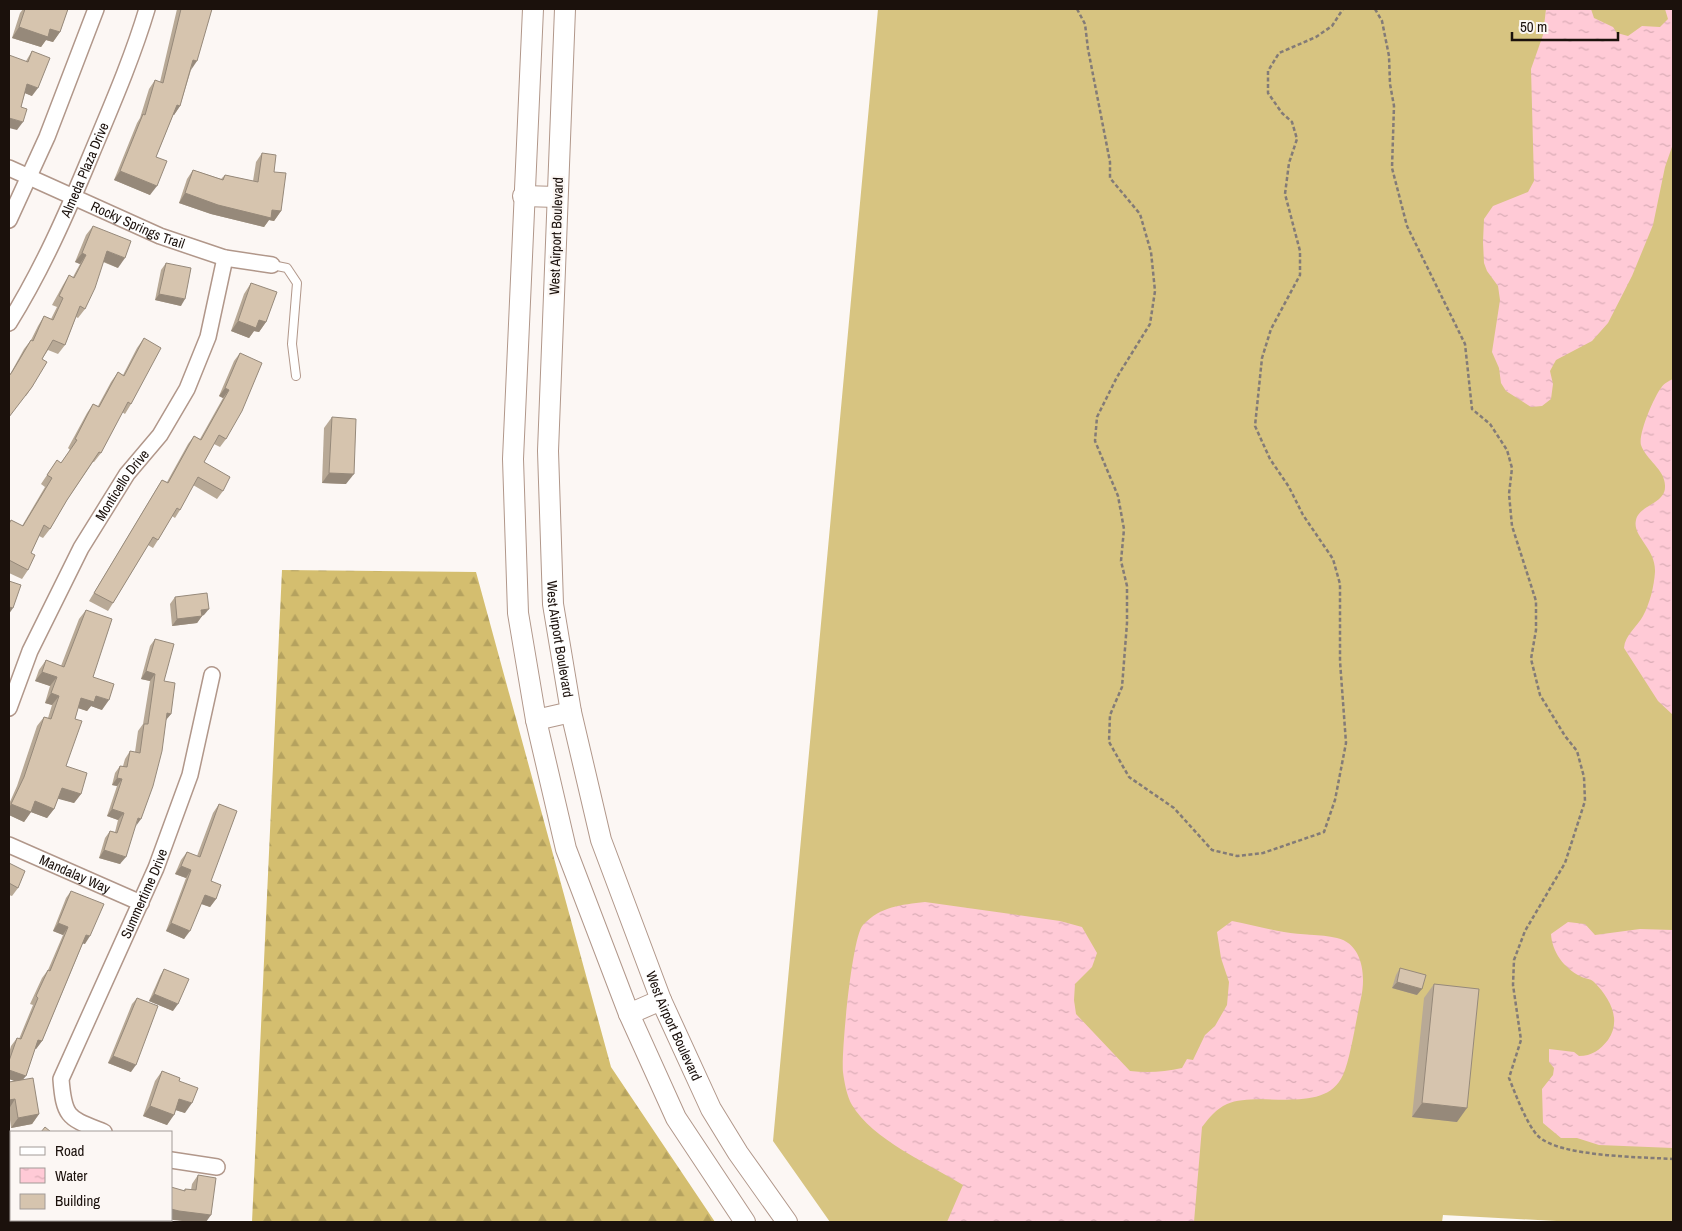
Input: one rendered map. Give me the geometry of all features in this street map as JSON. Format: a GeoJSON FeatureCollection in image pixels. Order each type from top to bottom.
{"type":"FeatureCollection","features":[{"type":"Feature","properties":{"kind":"main road"},"geometry":{"type":"LineString","coordinates":[[533,9],[523,196],[513,459],[518,613],[536,720],[566,849],[629,1014],[676,1118],[745,1222]]}},
{"type":"Feature","properties":{"kind":"main road","name":"West Airport Boulevard"},"geometry":{"type":"LineString","coordinates":[[565,9],[548,441],[553,604],[570,712],[601,840],[661,1000],[711,1109],[787,1222]]}},
{"type":"Feature","properties":{"kind":"main road"},"geometry":{"type":"LineString","coordinates":[[523,196],[557,197]]}},
{"type":"Feature","properties":{"kind":"main road"},"geometry":{"type":"LineString","coordinates":[[536,720],[570,712]]}},
{"type":"Feature","properties":{"kind":"main road"},"geometry":{"type":"LineString","coordinates":[[629,1014],[661,1000]]}},
{"type":"Feature","properties":{"kind":"street"},"geometry":{"type":"LineString","coordinates":[[9,220],[30,177],[96,9]]}},
{"type":"Feature","properties":{"kind":"street","name":"Almeda Plaza Drive"},"geometry":{"type":"LineString","coordinates":[[9,323],[28,292],[74,198],[112,108],[146,9]]}},
{"type":"Feature","properties":{"kind":"street","name":"Rocky Springs Trail"},"geometry":{"type":"LineString","coordinates":[[9,168],[160,236],[225,258],[272,265]]}},
{"type":"Feature","properties":{"kind":"street","name":"Monticello Drive"},"geometry":{"type":"LineString","coordinates":[[9,708],[30,651],[81,548],[126,474],[160,435],[186,389],[208,337],[225,258]]}},
{"type":"Feature","properties":{"kind":"street","name":"Summertime Drive"},"geometry":{"type":"LineString","coordinates":[[102,1131],[73,1119],[63,1105],[61,1080],[156,868],[190,775],[212,675]]}},
{"type":"Feature","properties":{"kind":"street","name":"Mandalay Way"},"geometry":{"type":"LineString","coordinates":[[9,845],[141,903]]}},
{"type":"Feature","properties":{"kind":"street"},"geometry":{"type":"LineString","coordinates":[[172,1160],[217,1166]]}},
{"type":"Feature","properties":{"kind":"lane"},"geometry":{"type":"LineString","coordinates":[[272,265],[287,268],[297,283],[292,344],[296,376]]}},
{"type":"Feature","properties":{"kind":"path"},"geometry":{"type":"LineString","coordinates":[[1077,9],[1085,24],[1088,49],[1110,162],[1110,178],[1140,214],[1151,252],[1155,290],[1150,324],[1117,377],[1097,417],[1094,441],[1118,496],[1124,529],[1121,561],[1127,586],[1127,623],[1122,687],[1110,715],[1109,742],[1129,777],[1174,808],[1212,850],[1237,856],[1263,853],[1324,832],[1334,800],[1346,744],[1340,661],[1340,584],[1333,559],[1303,515],[1289,487],[1270,459],[1255,426],[1262,358],[1271,329],[1300,275],[1300,251],[1285,194],[1289,162],[1296,139],[1292,122],[1282,113],[1268,93],[1268,70],[1279,53],[1316,37],[1332,26],[1343,9]]}},
{"type":"Feature","properties":{"kind":"path"},"geometry":{"type":"LineString","coordinates":[[1375,9],[1382,21],[1389,56],[1390,84],[1394,106],[1392,168],[1407,226],[1465,344],[1472,409],[1490,424],[1508,450],[1512,468],[1509,494],[1512,526],[1536,601],[1536,630],[1531,659],[1540,695],[1577,752],[1584,778],[1585,801],[1566,863],[1525,931],[1514,960],[1513,985],[1521,1040],[1509,1078],[1518,1101],[1538,1136],[1552,1145],[1589,1153],[1673,1160]]}},
{"type":"Feature","properties":{"kind":"shaded area"},"geometry":{"type":"Polygon","coordinates":[[[878,9],[1673,9],[1673,1222],[1575,1222],[1443,1215],[1442,1222],[830,1222],[773,1141],[878,9]]]}},
{"type":"Feature","properties":{"kind":"green space"},"geometry":{"type":"Polygon","coordinates":[[[282,570],[476,572],[611,1067],[715,1222],[252,1222],[282,570]]]}},
{"type":"Feature","properties":{"kind":"water"},"geometry":{"type":"Polygon","coordinates":[[[1546,9],[1591,9],[1594,18],[1613,27],[1617,33],[1628,36],[1642,26],[1660,27],[1668,19],[1665,9],[1673,9],[1673,144],[1665,167],[1653,225],[1632,276],[1608,323],[1592,341],[1556,360],[1550,371],[1553,384],[1551,399],[1542,406],[1531,407],[1506,391],[1501,383],[1499,368],[1492,352],[1500,300],[1498,286],[1487,271],[1484,263],[1483,242],[1484,219],[1493,206],[1528,192],[1534,181],[1531,69],[1543,35],[1546,9]]]}},
{"type":"Feature","properties":{"kind":"water"},"geometry":{"type":"Polygon","coordinates":[[[1673,379],[1673,715],[1658,701],[1624,648],[1627,639],[1641,620],[1648,606],[1655,572],[1652,556],[1637,532],[1636,520],[1642,511],[1661,497],[1665,487],[1662,475],[1641,445],[1642,433],[1647,416],[1658,393],[1667,382],[1673,379]]]}},
{"type":"Feature","properties":{"kind":"water"},"geometry":{"type":"Polygon","coordinates":[[[925,902],[1060,921],[1082,927],[1097,953],[1092,967],[1075,984],[1074,1000],[1076,1014],[1130,1071],[1150,1072],[1182,1068],[1187,1059],[1193,1060],[1205,1035],[1215,1026],[1227,1005],[1229,982],[1221,958],[1217,932],[1232,921],[1284,932],[1331,937],[1346,941],[1361,962],[1363,980],[1351,1048],[1343,1075],[1334,1087],[1322,1095],[1307,1099],[1240,1100],[1219,1108],[1202,1127],[1194,1222],[947,1222],[963,1185],[902,1150],[873,1129],[850,1102],[843,1072],[851,971],[859,934],[863,925],[884,910],[925,902]]]}},
{"type":"Feature","properties":{"kind":"water"},"geometry":{"type":"Polygon","coordinates":[[[1568,922],[1585,924],[1595,935],[1640,929],[1673,930],[1673,1148],[1599,1145],[1577,1138],[1561,1138],[1543,1123],[1542,1089],[1553,1075],[1554,1068],[1549,1062],[1549,1049],[1574,1052],[1579,1056],[1592,1054],[1608,1040],[1614,1025],[1614,1017],[1609,1002],[1600,988],[1592,981],[1574,973],[1556,953],[1551,934],[1568,922]]]}},
{"type":"Feature","properties":{"kind":"building"},"geometry":{"type":"Polygon","coordinates":[[[25,9],[68,9],[60,32],[50,29],[48,37],[19,27],[25,9]]]}},
{"type":"Feature","properties":{"kind":"building"},"geometry":{"type":"Polygon","coordinates":[[[181,9],[212,9],[197,61],[193,60],[180,106],[177,105],[156,157],[167,161],[157,186],[120,171],[143,114],[145,115],[155,80],[163,83],[181,9]]]}},
{"type":"Feature","properties":{"kind":"building"},"geometry":{"type":"Polygon","coordinates":[[[32,51],[50,58],[38,88],[27,84],[21,107],[27,109],[23,122],[9,118],[9,55],[28,62],[32,51]]]}},
{"type":"Feature","properties":{"kind":"building"},"geometry":{"type":"Polygon","coordinates":[[[262,153],[276,155],[274,172],[286,173],[281,211],[272,210],[271,218],[218,205],[185,193],[193,170],[223,180],[225,175],[258,182],[262,153]]]}},
{"type":"Feature","properties":{"kind":"building"},"geometry":{"type":"Polygon","coordinates":[[[93,226],[131,241],[125,258],[107,251],[95,288],[85,309],[80,306],[65,345],[53,340],[42,359],[47,362],[32,387],[9,417],[9,376],[31,340],[33,341],[44,316],[53,320],[63,298],[59,296],[69,275],[74,278],[86,255],[82,253],[93,226]]]}},
{"type":"Feature","properties":{"kind":"building"},"geometry":{"type":"Polygon","coordinates":[[[166,263],[191,268],[185,299],[159,294],[166,263]]]}},
{"type":"Feature","properties":{"kind":"building"},"geometry":{"type":"Polygon","coordinates":[[[251,283],[277,292],[266,322],[259,320],[256,328],[238,321],[251,283]]]}},
{"type":"Feature","properties":{"kind":"building"},"geometry":{"type":"Polygon","coordinates":[[[144,338],[161,348],[131,404],[128,402],[101,453],[99,452],[50,529],[44,525],[31,553],[35,555],[28,570],[9,560],[9,524],[11,520],[23,526],[52,478],[47,475],[57,460],[61,463],[77,440],[75,439],[93,404],[99,407],[118,372],[124,376],[144,338]]]}},
{"type":"Feature","properties":{"kind":"building"},"geometry":{"type":"Polygon","coordinates":[[[240,353],[262,363],[242,411],[226,439],[219,435],[204,462],[230,477],[223,491],[198,477],[180,510],[177,508],[158,540],[153,537],[113,603],[94,593],[162,480],[168,483],[194,436],[201,440],[229,390],[225,388],[240,353]]]}},
{"type":"Feature","properties":{"kind":"building"},"geometry":{"type":"Polygon","coordinates":[[[332,417],[356,419],[354,474],[329,473],[332,417]]]}},
{"type":"Feature","properties":{"kind":"building"},"geometry":{"type":"Polygon","coordinates":[[[9,581],[21,585],[13,608],[9,607],[9,581]]]}},
{"type":"Feature","properties":{"kind":"building"},"geometry":{"type":"Polygon","coordinates":[[[207,593],[209,609],[201,610],[202,616],[177,619],[175,597],[207,593]]]}},
{"type":"Feature","properties":{"kind":"building"},"geometry":{"type":"Polygon","coordinates":[[[86,610],[112,619],[93,677],[114,684],[109,700],[96,696],[94,702],[81,698],[75,719],[82,721],[66,766],[87,773],[81,794],[62,788],[54,809],[35,801],[31,812],[11,804],[24,777],[44,717],[51,719],[59,696],[51,693],[57,677],[42,672],[46,660],[64,667],[86,610]]]}},
{"type":"Feature","properties":{"kind":"building"},"geometry":{"type":"Polygon","coordinates":[[[155,639],[174,644],[164,681],[175,683],[171,714],[167,713],[162,751],[153,786],[141,819],[138,818],[126,857],[104,850],[110,831],[117,833],[124,813],[112,809],[122,779],[117,778],[120,766],[127,767],[130,751],[140,753],[144,724],[148,724],[155,674],[146,671],[155,639]]]}},
{"type":"Feature","properties":{"kind":"building"},"geometry":{"type":"Polygon","coordinates":[[[219,804],[237,811],[211,881],[221,885],[216,899],[205,895],[190,931],[171,923],[191,870],[181,866],[187,852],[200,857],[219,804]]]}},
{"type":"Feature","properties":{"kind":"building"},"geometry":{"type":"Polygon","coordinates":[[[9,863],[25,871],[18,888],[9,883],[9,863]]]}},
{"type":"Feature","properties":{"kind":"building"},"geometry":{"type":"Polygon","coordinates":[[[71,891],[104,904],[90,936],[86,935],[42,1041],[38,1040],[26,1076],[9,1070],[9,1061],[17,1038],[21,1039],[38,998],[36,996],[48,970],[50,971],[68,927],[58,923],[71,891]]]}},
{"type":"Feature","properties":{"kind":"building"},"geometry":{"type":"Polygon","coordinates":[[[1400,968],[1426,975],[1422,989],[1397,982],[1400,968]]]}},
{"type":"Feature","properties":{"kind":"building"},"geometry":{"type":"Polygon","coordinates":[[[164,969],[189,979],[178,1004],[154,994],[164,969]]]}},
{"type":"Feature","properties":{"kind":"building"},"geometry":{"type":"Polygon","coordinates":[[[1434,984],[1479,989],[1467,1108],[1422,1103],[1434,984]]]}},
{"type":"Feature","properties":{"kind":"building"},"geometry":{"type":"Polygon","coordinates":[[[137,998],[158,1006],[136,1065],[113,1056],[137,998]]]}},
{"type":"Feature","properties":{"kind":"building"},"geometry":{"type":"Polygon","coordinates":[[[162,1071],[180,1078],[179,1081],[198,1088],[192,1103],[179,1099],[174,1115],[150,1106],[162,1071]]]}},
{"type":"Feature","properties":{"kind":"building"},"geometry":{"type":"Polygon","coordinates":[[[33,1078],[39,1114],[18,1118],[15,1099],[9,1100],[9,1082],[33,1078]]]}},
{"type":"Feature","properties":{"kind":"building"},"geometry":{"type":"Polygon","coordinates":[[[45,1127],[50,1131],[42,1131],[45,1127]]]}},
{"type":"Feature","properties":{"kind":"building"},"geometry":{"type":"Polygon","coordinates":[[[198,1175],[216,1178],[211,1215],[172,1209],[172,1187],[185,1191],[185,1189],[196,1190],[198,1175]]]}}]}
